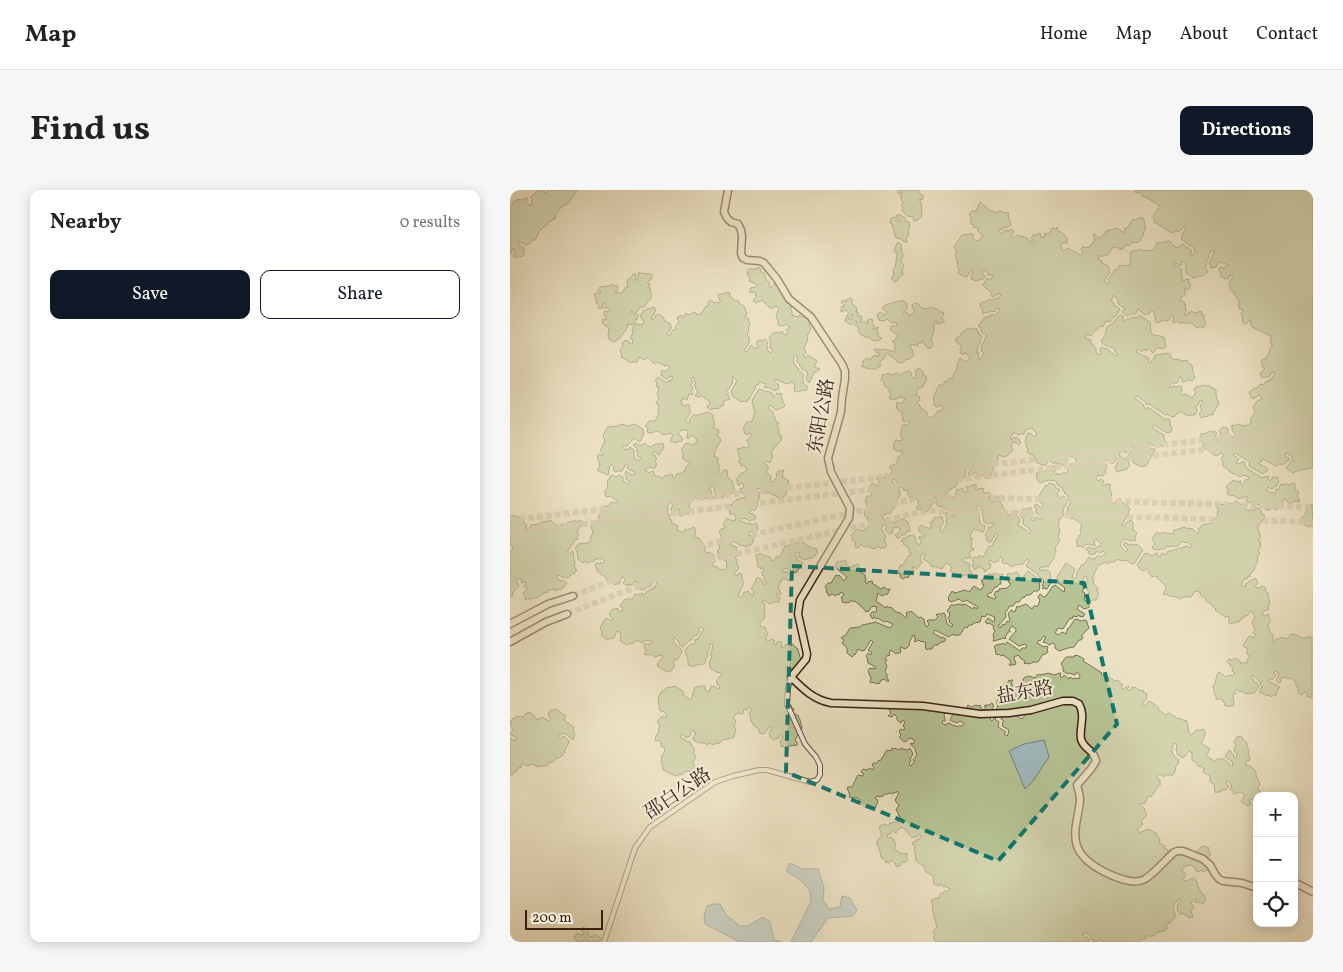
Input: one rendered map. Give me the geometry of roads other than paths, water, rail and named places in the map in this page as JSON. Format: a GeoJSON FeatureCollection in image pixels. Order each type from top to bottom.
{"type":"FeatureCollection","features":[{"type":"Feature","properties":{"kind":"highway","name":"东阳公路"},"geometry":{"type":"LineString","coordinates":[[728,190],[724,212],[727,218],[731,222],[738,224],[741,230],[741,254],[743,258],[747,260],[760,260],[764,263],[778,279],[789,299],[811,317],[845,371],[841,412],[828,458],[831,472],[850,508],[850,518],[800,600],[798,614],[806,659],[791,677]]}},
{"type":"Feature","properties":{"kind":"highway"},"geometry":{"type":"LineString","coordinates":[[510,624],[548,604],[572,596]]}},
{"type":"Feature","properties":{"kind":"highway"},"geometry":{"type":"LineString","coordinates":[[510,642],[546,622],[567,614]]}},
{"type":"Feature","properties":{"kind":"highway","name":"盐东路"},"geometry":{"type":"LineString","coordinates":[[791,677],[803,690],[815,698],[831,703],[924,706],[980,714],[1009,714],[1063,701],[1073,701],[1079,704],[1083,713],[1082,742],[1095,755],[1096,761],[1092,769],[1077,785],[1080,798],[1075,827],[1076,845],[1082,856],[1104,872],[1134,882],[1145,880],[1173,853],[1183,851],[1207,862],[1218,879],[1253,887]]}},
{"type":"Feature","properties":{"kind":"highway"},"geometry":{"type":"LineString","coordinates":[[1298,884],[1313,892]]}},
{"type":"Feature","properties":{"kind":"street","name":"邵白公路"},"geometry":{"type":"LineString","coordinates":[[604,942],[635,848],[650,827],[715,782],[734,776],[767,770],[810,782],[817,780],[820,775],[820,765],[816,756],[805,744],[787,704],[791,677]]}},
{"type":"Feature","properties":{"kind":"water"},"geometry":{"type":"Polygon","coordinates":[[[1044,740],[1049,757],[1033,781],[1025,789],[1009,751],[1024,744],[1044,740]]]}},
{"type":"Feature","properties":{"kind":"water"},"geometry":{"type":"Polygon","coordinates":[[[790,863],[802,869],[818,869],[824,888],[823,900],[829,909],[840,907],[842,896],[850,898],[857,910],[853,916],[828,918],[811,942],[791,942],[811,901],[810,891],[801,880],[786,871],[790,863]]]}},
{"type":"Feature","properties":{"kind":"water"},"geometry":{"type":"Polygon","coordinates":[[[720,904],[726,915],[740,926],[748,926],[763,917],[770,922],[774,940],[782,942],[740,942],[705,924],[704,917],[707,906],[720,904]]]}},
{"type":"Feature","properties":{"kind":"tunnel"},"geometry":{"type":"LineString","coordinates":[[510,520],[1265,433],[1313,420]]}},
{"type":"Feature","properties":{"kind":"tunnel"},"geometry":{"type":"LineString","coordinates":[[510,533],[1267,442],[1313,430]]}},
{"type":"Feature","properties":{"kind":"tunnel"},"geometry":{"type":"LineString","coordinates":[[573,596],[696,547],[927,496],[1313,507]]}},
{"type":"Feature","properties":{"kind":"tunnel"},"geometry":{"type":"LineString","coordinates":[[567,614],[700,562],[926,511],[1313,522]]}}]}
